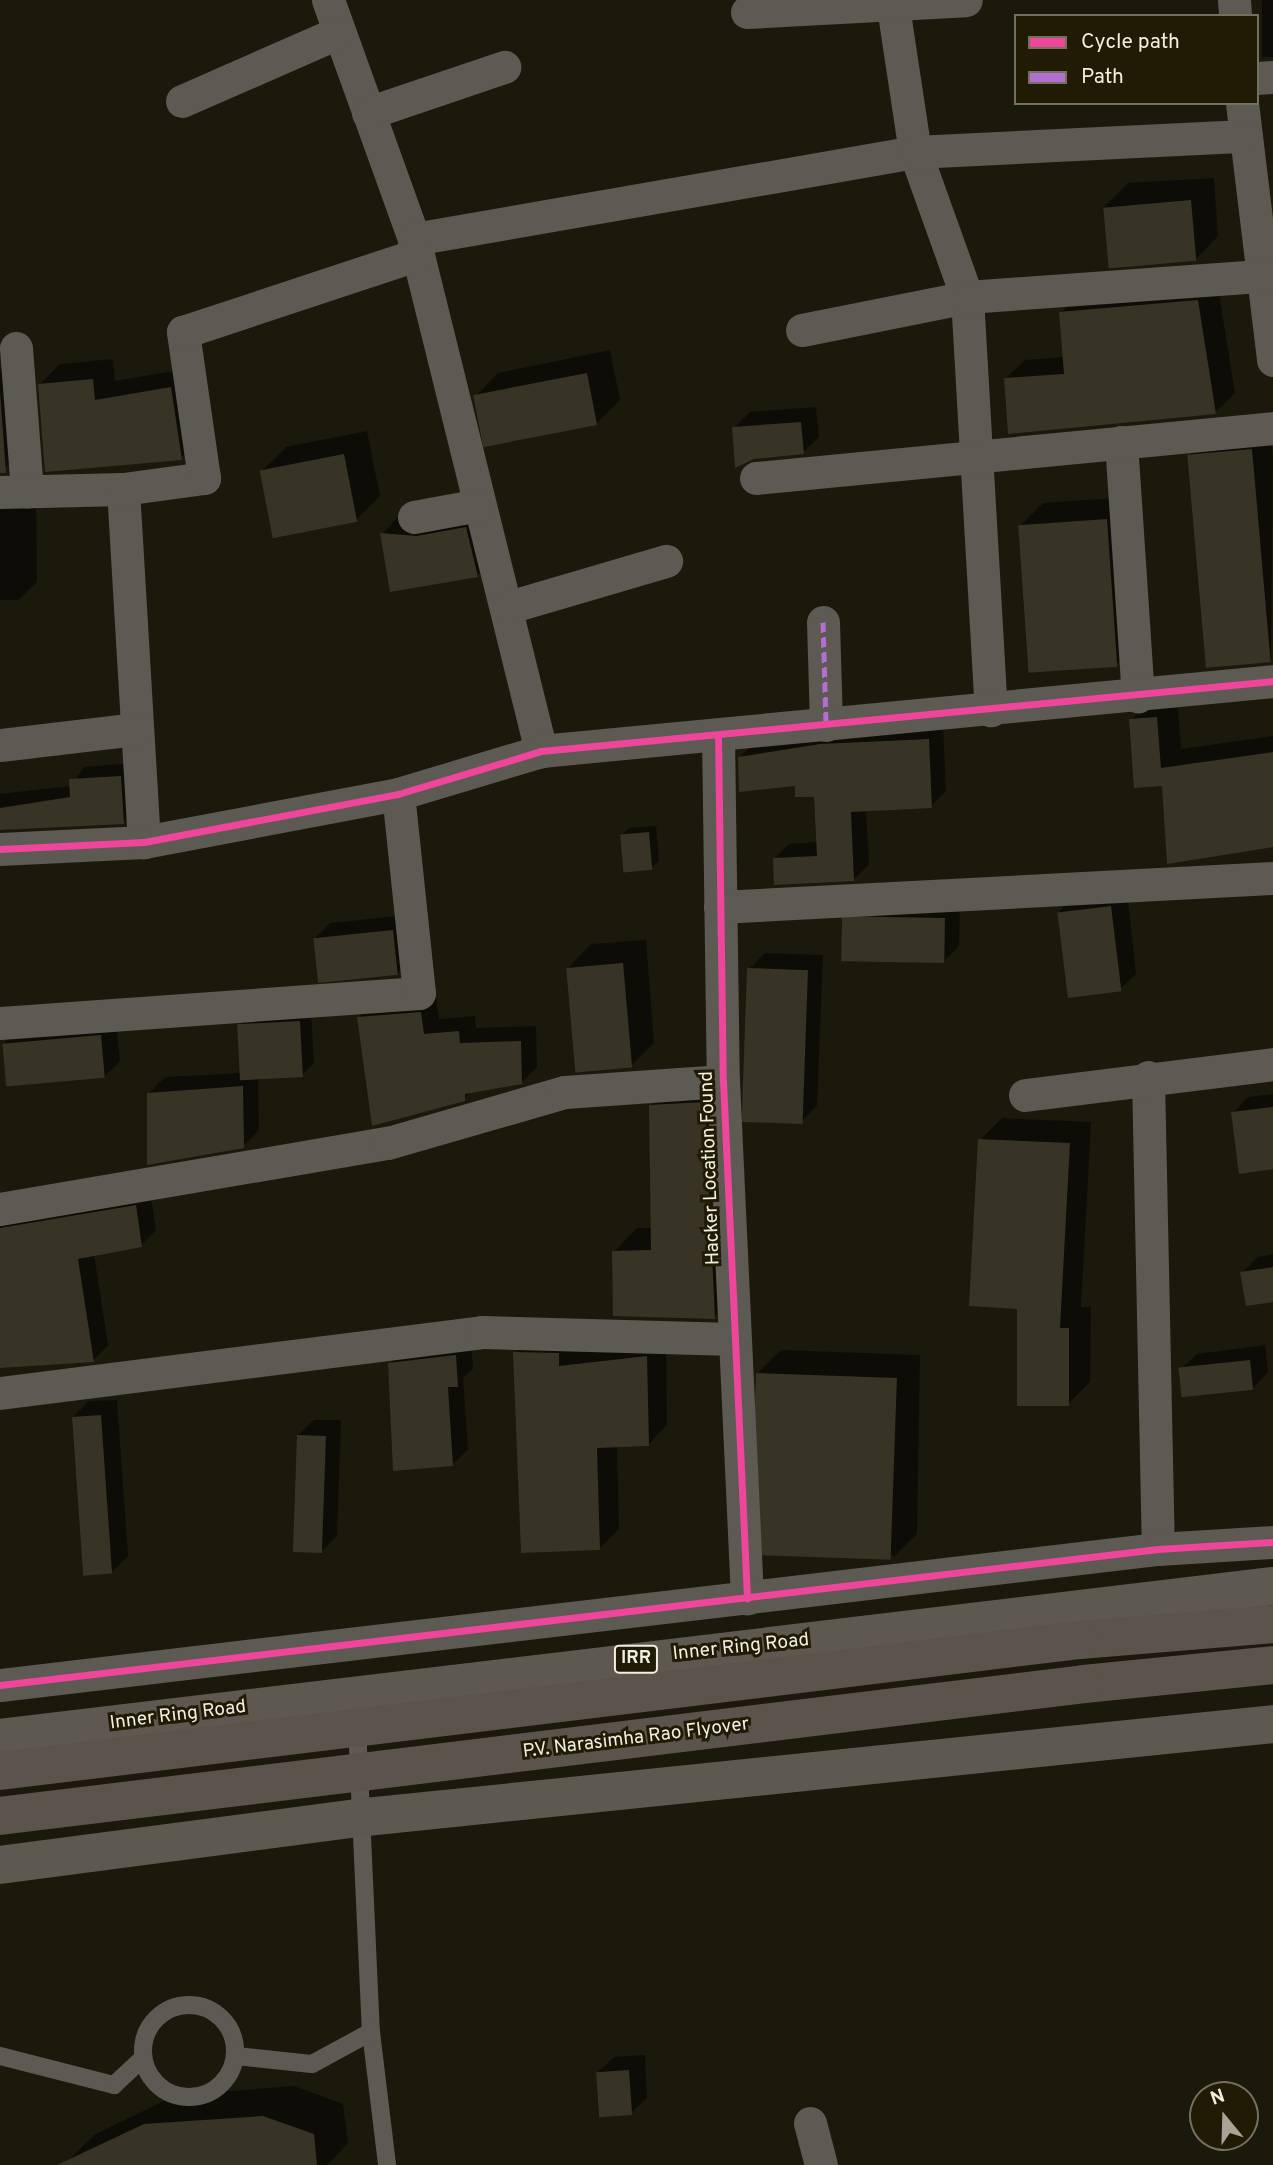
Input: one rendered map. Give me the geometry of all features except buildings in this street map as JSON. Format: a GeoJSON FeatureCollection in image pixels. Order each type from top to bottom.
{"type":"FeatureCollection","features":[{"type":"Feature","properties":{"kind":"highway"},"geometry":{"type":"LineString","coordinates":[[0,1771],[1080,1640],[1273,1624]]}},
{"type":"Feature","properties":{"kind":"highway","name":"P.V. Narasimha Rao Flyover"},"geometry":{"type":"LineString","coordinates":[[0,1816],[1273,1665]]}},
{"type":"Feature","properties":{"kind":"main road","name":"Inner Ring Road"},"geometry":{"type":"LineString","coordinates":[[0,1738],[353,1693],[1273,1586]]}},
{"type":"Feature","properties":{"kind":"main road"},"geometry":{"type":"LineString","coordinates":[[0,1865],[366,1817],[1273,1724]]}},
{"type":"Feature","properties":{"kind":"street"},"geometry":{"type":"LineString","coordinates":[[328,0],[415,247],[541,751]]}},
{"type":"Feature","properties":{"kind":"street"},"geometry":{"type":"LineString","coordinates":[[747,12],[966,0]]}},
{"type":"Feature","properties":{"kind":"street"},"geometry":{"type":"LineString","coordinates":[[892,2],[915,152],[967,297],[979,454],[991,710]]}},
{"type":"Feature","properties":{"kind":"street"},"geometry":{"type":"LineString","coordinates":[[182,101],[339,32]]}},
{"type":"Feature","properties":{"kind":"street"},"geometry":{"type":"LineString","coordinates":[[368,113],[504,67]]}},
{"type":"Feature","properties":{"kind":"street"},"geometry":{"type":"LineString","coordinates":[[1242,105],[1273,360]]}},
{"type":"Feature","properties":{"kind":"street"},"geometry":{"type":"LineString","coordinates":[[16,348],[14,492],[123,489],[204,478],[183,332],[415,247],[915,152],[1245,136]]}},
{"type":"Feature","properties":{"kind":"street"},"geometry":{"type":"LineString","coordinates":[[802,330],[967,297],[1263,276]]}},
{"type":"Feature","properties":{"kind":"street"},"geometry":{"type":"LineString","coordinates":[[756,478],[979,454],[1273,428]]}},
{"type":"Feature","properties":{"kind":"street"},"geometry":{"type":"LineString","coordinates":[[1121,442],[1138,696]]}},
{"type":"Feature","properties":{"kind":"street"},"geometry":{"type":"LineString","coordinates":[[123,489],[144,842]]}},
{"type":"Feature","properties":{"kind":"street"},"geometry":{"type":"LineString","coordinates":[[414,517],[479,505]]}},
{"type":"Feature","properties":{"kind":"street"},"geometry":{"type":"LineString","coordinates":[[506,608],[666,561]]}},
{"type":"Feature","properties":{"kind":"street"},"geometry":{"type":"LineString","coordinates":[[823,622],[826,725]]}},
{"type":"Feature","properties":{"kind":"street"},"geometry":{"type":"LineString","coordinates":[[0,849],[144,842],[398,794],[541,751],[1273,681]]}},
{"type":"Feature","properties":{"kind":"street"},"geometry":{"type":"LineString","coordinates":[[0,745],[137,729]]}},
{"type":"Feature","properties":{"kind":"street","name":"Hacker Location Found"},"geometry":{"type":"LineString","coordinates":[[718,735],[723,1081],[747,1598]]}},
{"type":"Feature","properties":{"kind":"street"},"geometry":{"type":"LineString","coordinates":[[0,1023],[419,993],[398,794]]}},
{"type":"Feature","properties":{"kind":"street"},"geometry":{"type":"LineString","coordinates":[[720,907],[1273,878]]}},
{"type":"Feature","properties":{"kind":"street"},"geometry":{"type":"LineString","coordinates":[[1026,1095],[1147,1077],[1273,1064]]}},
{"type":"Feature","properties":{"kind":"street"},"geometry":{"type":"LineString","coordinates":[[1147,1077],[1158,1549]]}},
{"type":"Feature","properties":{"kind":"street"},"geometry":{"type":"LineString","coordinates":[[0,1209],[388,1143],[565,1092],[723,1081]]}},
{"type":"Feature","properties":{"kind":"street"},"geometry":{"type":"LineString","coordinates":[[0,1394],[482,1332],[733,1339]]}},
{"type":"Feature","properties":{"kind":"street"},"geometry":{"type":"LineString","coordinates":[[0,1685],[1158,1549],[1273,1542]]}},
{"type":"Feature","properties":{"kind":"street"},"geometry":{"type":"LineString","coordinates":[[810,2123],[821,2165]]}},
{"type":"Feature","properties":{"kind":"lane"},"geometry":{"type":"LineString","coordinates":[[353,1693],[366,1817],[371,2032],[387,2165]]}},
{"type":"Feature","properties":{"kind":"lane"},"geometry":{"type":"LineString","coordinates":[[181,2005],[222,2017],[236,2056],[223,2082],[182,2097],[156,2084],[143,2058],[147,2030],[181,2005]]}},
{"type":"Feature","properties":{"kind":"lane"},"geometry":{"type":"LineString","coordinates":[[236,2056],[312,2064],[371,2032]]}},
{"type":"Feature","properties":{"kind":"lane"},"geometry":{"type":"LineString","coordinates":[[0,2056],[114,2085],[143,2058]]}},
{"type":"Feature","properties":{"kind":"marked path"},"geometry":{"type":"LineString","coordinates":[[823,622],[826,725]]}},
{"type":"Feature","properties":{"kind":"cycle path"},"geometry":{"type":"LineString","coordinates":[[0,849],[144,842],[398,794],[541,751],[1273,681]]}},
{"type":"Feature","properties":{"kind":"cycle path"},"geometry":{"type":"LineString","coordinates":[[718,735],[723,1081],[747,1598]]}},
{"type":"Feature","properties":{"kind":"cycle path"},"geometry":{"type":"LineString","coordinates":[[0,1685],[1158,1549],[1273,1542]]}}]}
